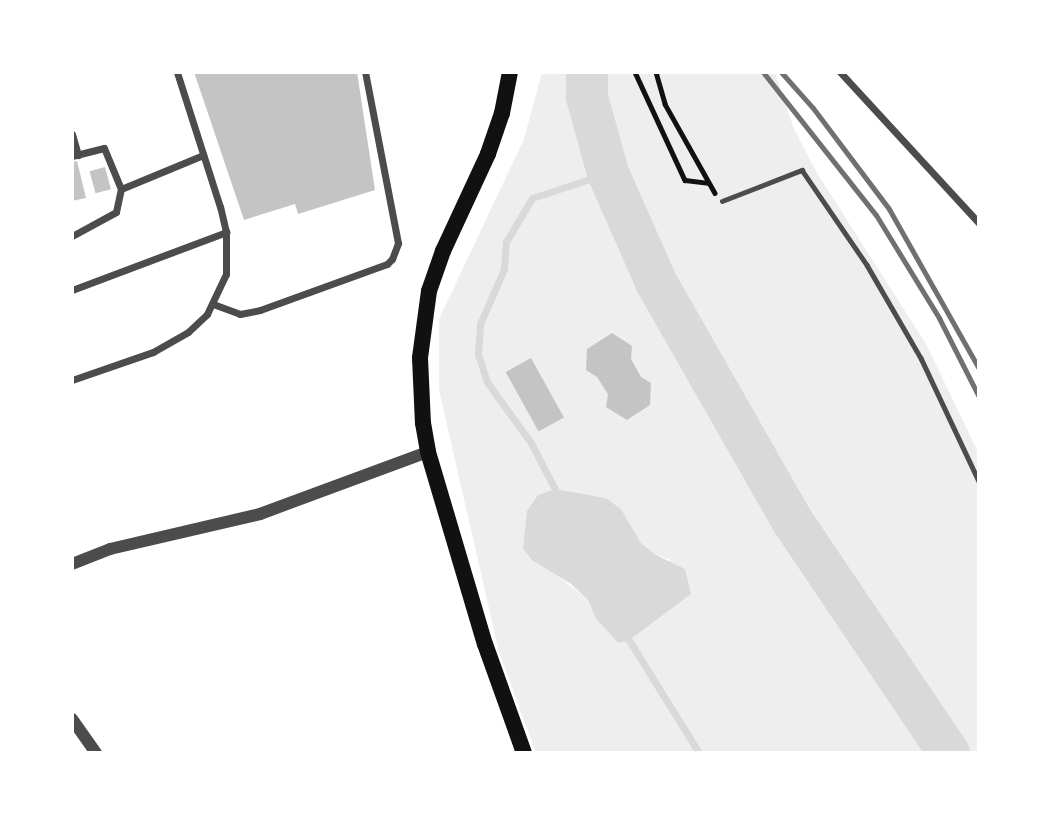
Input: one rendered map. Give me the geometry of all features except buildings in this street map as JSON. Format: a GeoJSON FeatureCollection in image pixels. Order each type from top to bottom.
{"type":"FeatureCollection","features":[{"type":"Feature","properties":{"kind":"main road"},"geometry":{"type":"LineString","coordinates":[[510,72],[502,113],[488,154],[443,251],[429,291],[420,358],[423,424],[428,452],[485,645],[524,753]]}},
{"type":"Feature","properties":{"kind":"street"},"geometry":{"type":"LineString","coordinates":[[72,380],[174,341],[199,323],[213,304],[226,274],[226,232],[177,72]]}},
{"type":"Feature","properties":{"kind":"street"},"geometry":{"type":"LineString","coordinates":[[213,304],[240,314],[260,310],[387,264],[392,259],[398,243],[365,72]]}},
{"type":"Feature","properties":{"kind":"street"},"geometry":{"type":"LineString","coordinates":[[840,72],[979,223]]}},
{"type":"Feature","properties":{"kind":"street"},"geometry":{"type":"LineString","coordinates":[[72,134],[75,156],[104,148],[121,189],[116,212],[72,236]]}},
{"type":"Feature","properties":{"kind":"street"},"geometry":{"type":"LineString","coordinates":[[121,189],[203,155]]}},
{"type":"Feature","properties":{"kind":"street"},"geometry":{"type":"LineString","coordinates":[[72,290],[226,232]]}},
{"type":"Feature","properties":{"kind":"street"},"geometry":{"type":"LineString","coordinates":[[72,564],[110,549],[260,514],[428,452]]}},
{"type":"Feature","properties":{"kind":"street"},"geometry":{"type":"LineString","coordinates":[[72,719],[96,753]]}},
{"type":"Feature","properties":{"kind":"lane"},"geometry":{"type":"LineString","coordinates":[[722,201],[802,170],[867,265],[908,334],[979,481]]}},
{"type":"Feature","properties":{"kind":"path"},"geometry":{"type":"LineString","coordinates":[[635,72],[685,180],[709,183],[665,104],[656,72]]}},
{"type":"Feature","properties":{"kind":"shaded area"},"geometry":{"type":"Polygon","coordinates":[[[542,72],[775,72],[794,129],[817,173],[926,344],[979,454],[979,753],[536,753],[499,652],[439,390],[439,319],[524,139],[542,72]],[[555,489],[553,572],[588,600],[595,617],[671,560],[654,554],[641,543],[621,509],[606,498],[555,489]]]}},
{"type":"Feature","properties":{"kind":"shaded area"},"geometry":{"type":"Polygon","coordinates":[[[555,489],[606,498],[621,509],[641,543],[654,554],[685,569],[691,594],[628,641],[618,643],[595,617],[588,600],[571,584],[532,560],[523,548],[527,511],[538,495],[555,489]]]}},
{"type":"Feature","properties":{"kind":"waterway"},"geometry":{"type":"LineString","coordinates":[[587,72],[587,97],[608,173],[656,282],[793,522],[949,753]]}},
{"type":"Feature","properties":{"kind":"waterway"},"geometry":{"type":"LineString","coordinates":[[558,495],[531,443],[487,382],[478,354],[480,324],[504,269],[506,242],[532,198],[608,173]]}},
{"type":"Feature","properties":{"kind":"waterway"},"geometry":{"type":"LineString","coordinates":[[624,632],[699,753]]}},
{"type":"Feature","properties":{"kind":"railway"},"geometry":{"type":"LineString","coordinates":[[763,72],[876,215],[939,318],[979,397]]}},
{"type":"Feature","properties":{"kind":"railway"},"geometry":{"type":"LineString","coordinates":[[781,72],[813,108],[889,209],[979,369]]}}]}
